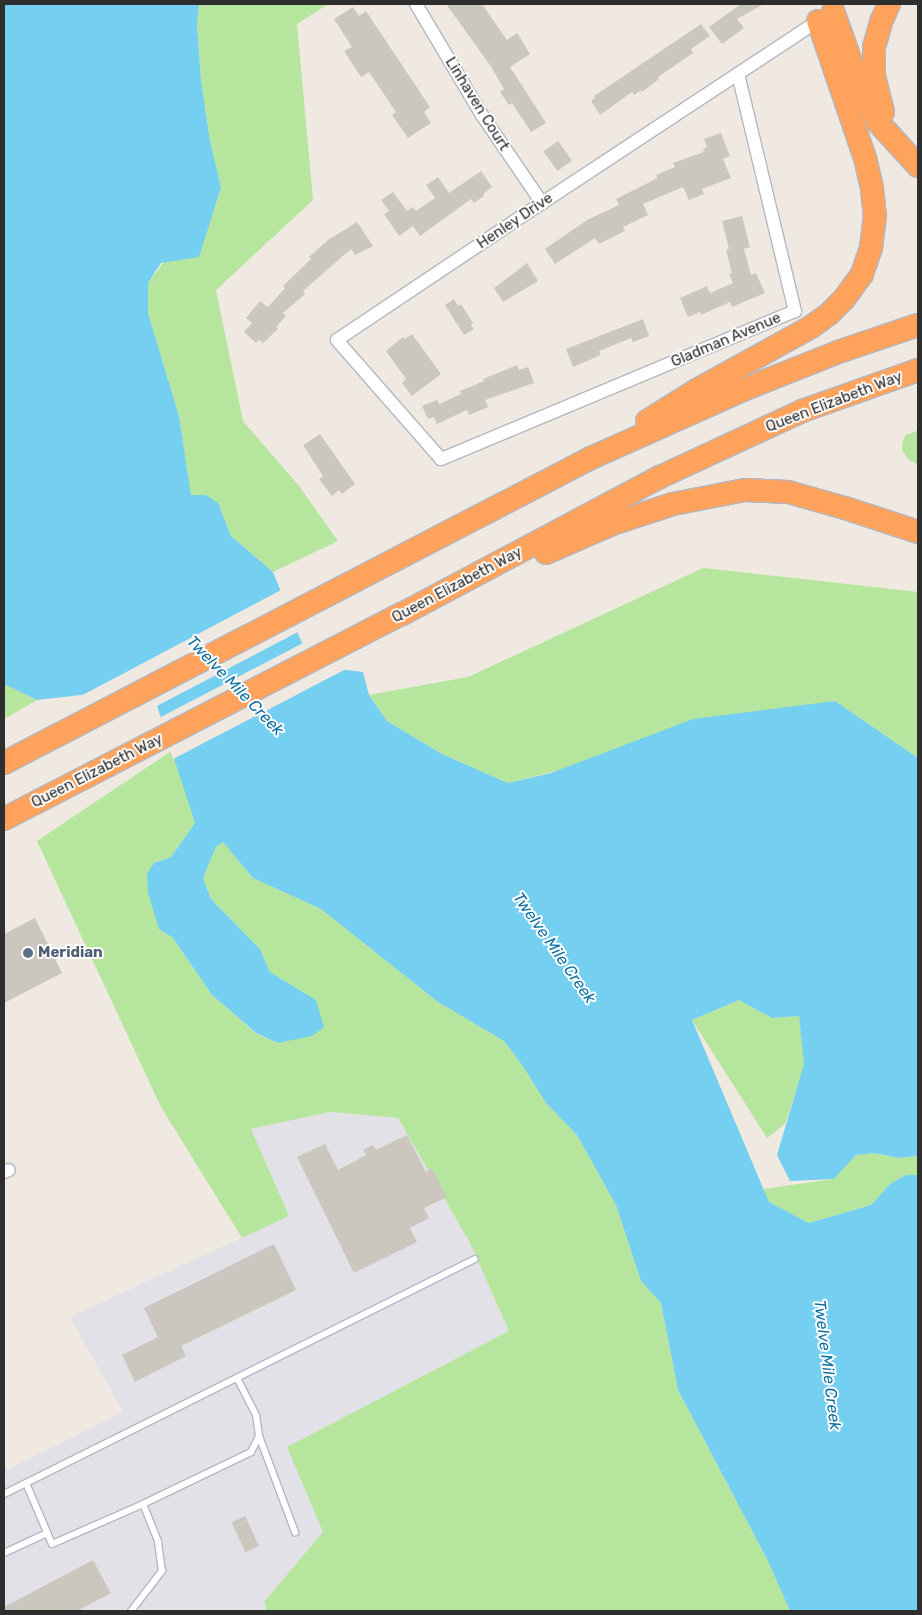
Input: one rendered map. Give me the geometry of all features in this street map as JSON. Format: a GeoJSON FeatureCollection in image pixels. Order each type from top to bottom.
{"type":"FeatureCollection","features":[{"type":"Feature","properties":{"kind":"highway"},"geometry":{"type":"LineString","coordinates":[[889,4],[880,22],[874,47],[874,75],[888,126],[912,160]]}},
{"type":"Feature","properties":{"kind":"highway"},"geometry":{"type":"LineString","coordinates":[[825,16],[877,121],[912,160]]}},
{"type":"Feature","properties":{"kind":"highway"},"geometry":{"type":"LineString","coordinates":[[591,458],[667,408],[811,327],[829,314],[862,274],[871,248],[875,217],[872,188],[825,16]]}},
{"type":"Feature","properties":{"kind":"highway"},"geometry":{"type":"LineString","coordinates":[[4,763],[591,458],[745,389],[841,351],[918,325]]}},
{"type":"Feature","properties":{"kind":"highway","name":"Queen Elizabeth Way"},"geometry":{"type":"LineString","coordinates":[[4,820],[402,614],[660,477],[802,411],[918,370]]}},
{"type":"Feature","properties":{"kind":"highway"},"geometry":{"type":"LineString","coordinates":[[402,614],[612,524],[673,504],[745,490],[788,492],[918,532]]}},
{"type":"Feature","properties":{"kind":"street","name":"Linhaven Court"},"geometry":{"type":"LineString","coordinates":[[416,4],[482,115],[542,203]]}},
{"type":"Feature","properties":{"kind":"street","name":"Henley Drive"},"geometry":{"type":"LineString","coordinates":[[434,451],[337,340],[825,16]]}},
{"type":"Feature","properties":{"kind":"street","name":"Gladman Avenue"},"geometry":{"type":"LineString","coordinates":[[434,451],[441,459],[795,311],[738,74]]}},
{"type":"Feature","properties":{"kind":"lane"},"geometry":{"type":"LineString","coordinates":[[4,1494],[475,1259]]}},
{"type":"Feature","properties":{"kind":"lane"},"geometry":{"type":"LineString","coordinates":[[237,1378],[256,1415],[259,1436],[294,1532]]}},
{"type":"Feature","properties":{"kind":"lane"},"geometry":{"type":"LineString","coordinates":[[26,1483],[52,1544],[143,1504],[251,1452],[259,1436]]}},
{"type":"Feature","properties":{"kind":"lane"},"geometry":{"type":"LineString","coordinates":[[131,1611],[162,1571],[158,1540],[143,1504]]}},
{"type":"Feature","properties":{"kind":"lane"},"geometry":{"type":"LineString","coordinates":[[4,1553],[47,1533]]}},
{"type":"Feature","properties":{"kind":"shaded area"},"geometry":{"type":"Polygon","coordinates":[[[330,1112],[398,1118],[470,1243],[509,1331],[287,1447],[323,1532],[264,1602],[267,1611],[4,1611],[4,1471],[123,1412],[70,1317],[289,1216],[251,1129],[330,1112]]]}},
{"type":"Feature","properties":{"kind":"green space"},"geometry":{"type":"Polygon","coordinates":[[[199,4],[328,4],[297,24],[313,200],[216,290],[243,421],[299,486],[338,541],[273,572],[231,536],[218,503],[206,496],[191,496],[179,416],[148,313],[148,283],[221,187],[210,141],[201,80],[197,25],[199,4]]]}},
{"type":"Feature","properties":{"kind":"green space"},"geometry":{"type":"Polygon","coordinates":[[[917,431],[918,465],[908,459],[902,450],[903,440],[906,435],[917,431]]]}},
{"type":"Feature","properties":{"kind":"green space"},"geometry":{"type":"Polygon","coordinates":[[[703,568],[918,592],[918,758],[835,701],[508,783],[442,754],[387,721],[369,695],[468,677],[703,568]]]}},
{"type":"Feature","properties":{"kind":"green space"},"geometry":{"type":"Polygon","coordinates":[[[4,684],[37,700],[4,719],[4,684]]]}},
{"type":"Feature","properties":{"kind":"green space"},"geometry":{"type":"Polygon","coordinates":[[[173,750],[195,823],[171,857],[154,863],[159,929],[173,938],[212,995],[255,1033],[278,1043],[316,1000],[270,972],[260,949],[211,899],[203,878],[216,847],[223,842],[253,878],[321,909],[438,1002],[504,1041],[546,1103],[577,1135],[616,1205],[641,1281],[661,1303],[678,1390],[768,1561],[790,1611],[267,1611],[264,1602],[323,1532],[287,1447],[509,1331],[470,1243],[398,1118],[330,1112],[251,1129],[289,1216],[242,1238],[161,1107],[37,841],[173,750]]]}},
{"type":"Feature","properties":{"kind":"green space"},"geometry":{"type":"Polygon","coordinates":[[[739,1000],[772,1018],[799,1016],[805,1064],[785,1124],[767,1138],[692,1020],[739,1000]]]}},
{"type":"Feature","properties":{"kind":"green space"},"geometry":{"type":"Polygon","coordinates":[[[875,1153],[898,1158],[918,1156],[918,1175],[906,1175],[890,1184],[871,1205],[809,1223],[769,1202],[763,1189],[834,1179],[856,1155],[875,1153]]]}},
{"type":"Feature","properties":{"kind":"water","name":"Twelve Mile Creek"},"geometry":{"type":"Polygon","coordinates":[[[4,4],[199,4],[197,25],[201,80],[210,141],[221,187],[199,257],[161,263],[148,283],[148,313],[179,416],[191,495],[206,495],[218,503],[231,536],[273,572],[301,641],[322,667],[363,672],[369,695],[387,721],[442,754],[508,783],[551,773],[693,719],[835,701],[918,758],[918,1156],[898,1158],[875,1153],[856,1155],[834,1179],[790,1181],[777,1155],[804,1064],[799,1016],[772,1018],[739,1000],[692,1020],[769,1202],[809,1223],[871,1205],[890,1184],[906,1175],[918,1175],[918,1611],[790,1611],[768,1561],[678,1390],[661,1303],[641,1281],[616,1205],[577,1135],[546,1103],[504,1041],[438,1002],[321,909],[253,878],[223,842],[216,847],[203,878],[211,899],[260,949],[270,972],[316,1000],[324,1027],[312,1036],[278,1043],[256,1033],[212,995],[173,938],[159,929],[148,893],[147,874],[154,863],[171,857],[195,823],[151,687],[37,700],[4,684],[4,4]]]}},
{"type":"Feature","properties":{"kind":"pier"},"geometry":{"type":"Polygon","coordinates":[[[283,589],[300,631],[155,707],[150,690],[77,698],[283,589]]]}},
{"type":"Feature","properties":{"kind":"pier"},"geometry":{"type":"Polygon","coordinates":[[[305,642],[323,665],[348,668],[173,759],[159,718],[305,642]]]}},
{"type":"Feature","properties":{"kind":"building"},"geometry":{"type":"Polygon","coordinates":[[[446,4],[482,4],[507,40],[517,33],[530,54],[510,67],[546,123],[531,132],[512,103],[509,105],[500,92],[504,89],[490,65],[446,4]]]}},
{"type":"Feature","properties":{"kind":"building"},"geometry":{"type":"Polygon","coordinates":[[[741,4],[764,4],[737,19],[744,28],[722,44],[709,27],[741,4]]]}},
{"type":"Feature","properties":{"kind":"building"},"geometry":{"type":"Polygon","coordinates":[[[353,7],[359,16],[366,11],[430,107],[424,112],[431,123],[408,138],[392,115],[396,112],[369,72],[361,77],[344,51],[352,47],[334,19],[353,7]]]}},
{"type":"Feature","properties":{"kind":"building"},"geometry":{"type":"Polygon","coordinates":[[[701,24],[710,36],[691,49],[693,53],[658,77],[659,79],[642,92],[641,90],[634,95],[632,92],[600,115],[591,101],[595,98],[594,96],[701,24]]]}},
{"type":"Feature","properties":{"kind":"building"},"geometry":{"type":"Polygon","coordinates":[[[721,133],[730,156],[723,159],[731,178],[702,189],[704,194],[689,200],[683,187],[643,204],[648,215],[623,227],[625,231],[599,244],[595,238],[555,264],[545,249],[587,220],[619,205],[616,199],[657,178],[656,175],[675,167],[673,163],[704,152],[703,149],[707,147],[704,139],[721,133]]]}},
{"type":"Feature","properties":{"kind":"building"},"geometry":{"type":"Polygon","coordinates":[[[558,141],[572,160],[558,171],[543,152],[558,141]]]}},
{"type":"Feature","properties":{"kind":"building"},"geometry":{"type":"Polygon","coordinates":[[[481,171],[492,187],[483,194],[484,196],[474,203],[471,199],[420,236],[413,226],[399,236],[384,214],[389,211],[381,200],[393,192],[407,211],[413,207],[416,211],[435,198],[426,185],[438,177],[449,193],[481,171]]]}},
{"type":"Feature","properties":{"kind":"building"},"geometry":{"type":"Polygon","coordinates":[[[742,216],[750,247],[744,249],[751,275],[756,273],[765,293],[732,307],[730,302],[701,315],[700,312],[688,317],[680,298],[707,286],[710,293],[733,283],[729,274],[732,273],[726,250],[729,249],[722,221],[742,216]]]}},
{"type":"Feature","properties":{"kind":"building"},"geometry":{"type":"Polygon","coordinates":[[[357,222],[373,246],[355,255],[351,249],[303,291],[305,294],[283,313],[286,316],[276,327],[278,329],[263,343],[259,340],[256,343],[244,332],[252,323],[246,318],[260,301],[268,307],[285,288],[283,286],[311,259],[309,257],[328,240],[357,222]]]}},
{"type":"Feature","properties":{"kind":"building"},"geometry":{"type":"Polygon","coordinates":[[[527,263],[538,281],[503,302],[494,288],[527,263]]]}},
{"type":"Feature","properties":{"kind":"building"},"geometry":{"type":"Polygon","coordinates":[[[454,299],[458,306],[461,304],[473,323],[471,325],[474,329],[464,335],[445,305],[454,299]]]}},
{"type":"Feature","properties":{"kind":"building"},"geometry":{"type":"Polygon","coordinates":[[[643,319],[649,336],[633,342],[631,338],[599,351],[601,355],[573,367],[566,349],[643,319]]]}},
{"type":"Feature","properties":{"kind":"building"},"geometry":{"type":"Polygon","coordinates":[[[412,334],[441,374],[412,396],[402,383],[406,379],[386,351],[403,337],[405,339],[412,334]]]}},
{"type":"Feature","properties":{"kind":"building"},"geometry":{"type":"Polygon","coordinates":[[[517,365],[519,370],[528,367],[534,383],[485,400],[488,407],[469,415],[467,410],[437,424],[434,417],[428,419],[422,406],[437,400],[439,404],[461,394],[460,391],[484,381],[483,379],[517,365]]]}},
{"type":"Feature","properties":{"kind":"building"},"geometry":{"type":"Polygon","coordinates":[[[320,434],[355,484],[342,494],[339,490],[332,496],[319,479],[323,476],[303,445],[320,434]]]}},
{"type":"Feature","properties":{"kind":"building","name":"Meridian"},"geometry":{"type":"Polygon","coordinates":[[[35,918],[62,973],[4,1003],[4,934],[35,918]]]}},
{"type":"Feature","properties":{"kind":"building"},"geometry":{"type":"Polygon","coordinates":[[[407,1135],[426,1172],[432,1168],[447,1197],[424,1208],[429,1218],[410,1228],[417,1242],[354,1273],[297,1157],[325,1144],[338,1170],[366,1155],[363,1150],[373,1145],[376,1150],[407,1135]]]}},
{"type":"Feature","properties":{"kind":"building"},"geometry":{"type":"Polygon","coordinates":[[[274,1244],[296,1290],[181,1346],[186,1356],[135,1382],[122,1355],[158,1337],[144,1308],[274,1244]]]}},
{"type":"Feature","properties":{"kind":"building"},"geometry":{"type":"Polygon","coordinates":[[[245,1516],[259,1546],[245,1552],[231,1522],[245,1516]]]}},
{"type":"Feature","properties":{"kind":"building"},"geometry":{"type":"Polygon","coordinates":[[[93,1560],[111,1593],[77,1611],[4,1611],[4,1607],[93,1560]]]}},
{"type":"Feature","properties":{"kind":"place","name":"Meridian"},"geometry":{"type":"Point","coordinates":[28,953]}}]}
